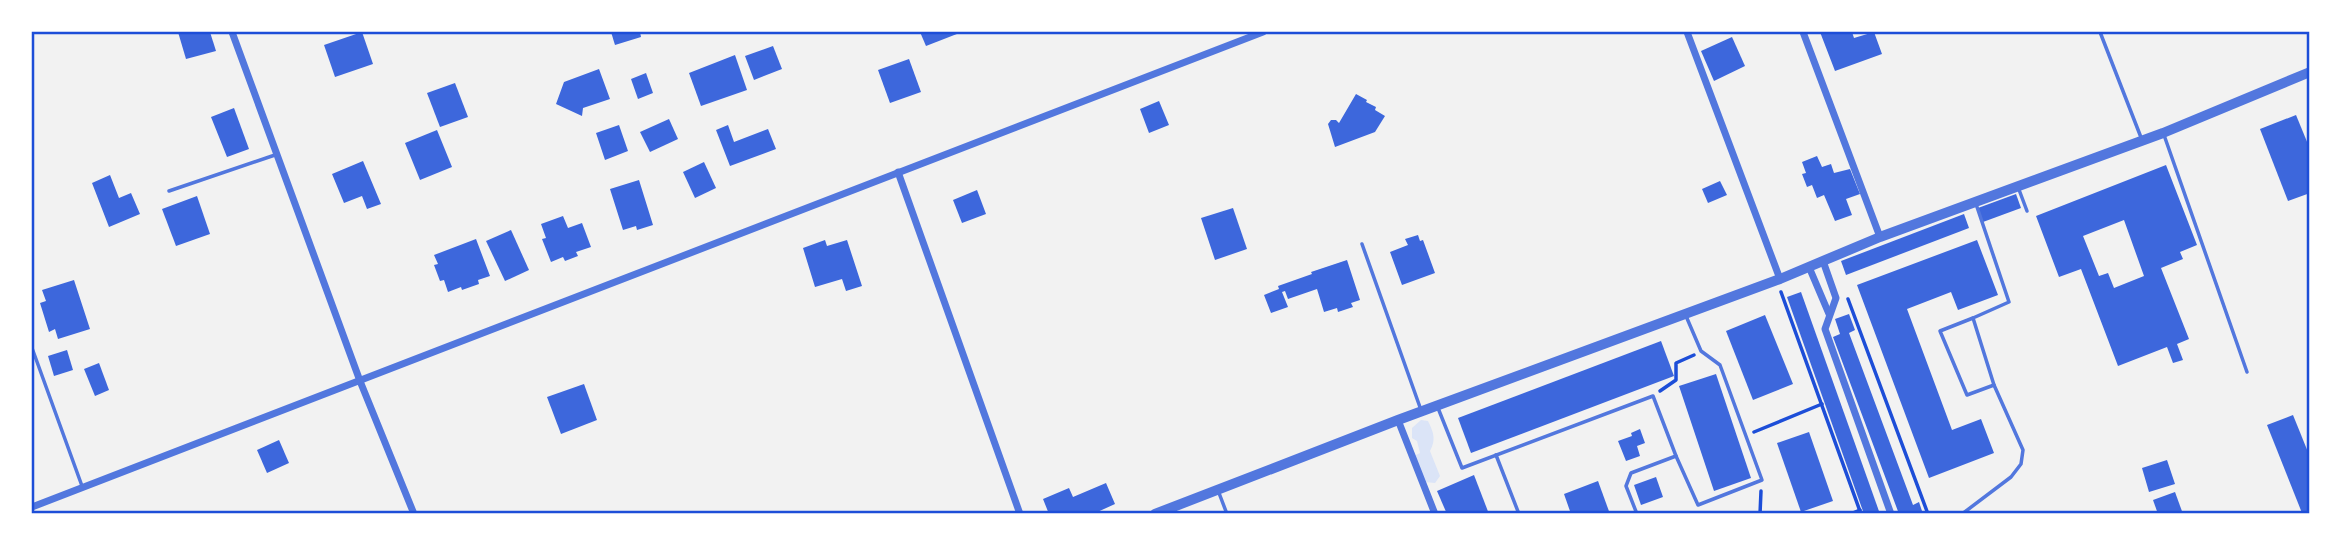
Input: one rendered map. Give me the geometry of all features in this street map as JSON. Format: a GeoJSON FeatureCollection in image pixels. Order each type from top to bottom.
{"type":"FeatureCollection","features":[{"type":"Feature","properties":{"kind":"street"},"geometry":{"type":"LineString","coordinates":[[232,32],[360,382],[414,513]]}},
{"type":"Feature","properties":{"kind":"street"},"geometry":{"type":"LineString","coordinates":[[32,507],[360,382],[1251,34],[1263,32]]}},
{"type":"Feature","properties":{"kind":"street"},"geometry":{"type":"LineString","coordinates":[[1687,32],[1778,280]]}},
{"type":"Feature","properties":{"kind":"street"},"geometry":{"type":"LineString","coordinates":[[1803,32],[1880,237]]}},
{"type":"Feature","properties":{"kind":"street"},"geometry":{"type":"LineString","coordinates":[[1156,513],[1437,405],[1778,280],[1880,237],[2163,133],[2309,72]]}},
{"type":"Feature","properties":{"kind":"street"},"geometry":{"type":"LineString","coordinates":[[898,172],[1020,513]]}},
{"type":"Feature","properties":{"kind":"street"},"geometry":{"type":"LineString","coordinates":[[1823,261],[1836,298],[1825,329],[1891,513]]}},
{"type":"Feature","properties":{"kind":"street"},"geometry":{"type":"LineString","coordinates":[[1809,267],[1829,314]]}},
{"type":"Feature","properties":{"kind":"street"},"geometry":{"type":"LineString","coordinates":[[1398,420],[1435,513]]}},
{"type":"Feature","properties":{"kind":"lane"},"geometry":{"type":"LineString","coordinates":[[2100,32],[2142,141]]}},
{"type":"Feature","properties":{"kind":"lane"},"geometry":{"type":"LineString","coordinates":[[2163,133],[2248,372]]}},
{"type":"Feature","properties":{"kind":"lane"},"geometry":{"type":"LineString","coordinates":[[169,191],[277,154]]}},
{"type":"Feature","properties":{"kind":"lane"},"geometry":{"type":"LineString","coordinates":[[2017,187],[2027,211]]}},
{"type":"Feature","properties":{"kind":"lane"},"geometry":{"type":"LineString","coordinates":[[1975,202],[2009,302],[1940,331],[1967,395],[1994,385]]}},
{"type":"Feature","properties":{"kind":"lane"},"geometry":{"type":"LineString","coordinates":[[1362,244],[1421,411]]}},
{"type":"Feature","properties":{"kind":"lane"},"geometry":{"type":"LineString","coordinates":[[1437,405],[1462,468],[1653,396],[1698,506],[1762,480],[1720,365],[1701,351],[1685,314]]}},
{"type":"Feature","properties":{"kind":"lane"},"geometry":{"type":"LineString","coordinates":[[1962,513],[2011,477],[2021,464],[2023,450],[1994,385],[1973,318]]}},
{"type":"Feature","properties":{"kind":"lane"},"geometry":{"type":"LineString","coordinates":[[32,348],[83,488]]}},
{"type":"Feature","properties":{"kind":"lane"},"geometry":{"type":"LineString","coordinates":[[1496,455],[1519,513]]}},
{"type":"Feature","properties":{"kind":"lane"},"geometry":{"type":"LineString","coordinates":[[1637,513],[1626,486],[1632,473],[1676,456]]}},
{"type":"Feature","properties":{"kind":"lane"},"geometry":{"type":"LineString","coordinates":[[1218,489],[1227,513]]}},
{"type":"Feature","properties":{"kind":"path"},"geometry":{"type":"LineString","coordinates":[[1778,280],[1860,512],[1850,513]]}},
{"type":"Feature","properties":{"kind":"path"},"geometry":{"type":"LineString","coordinates":[[1847,296],[1928,513]]}},
{"type":"Feature","properties":{"kind":"path"},"geometry":{"type":"LineString","coordinates":[[1653,396],[1676,380],[1676,363],[1701,351]]}},
{"type":"Feature","properties":{"kind":"path"},"geometry":{"type":"LineString","coordinates":[[1746,435],[1822,404]]}},
{"type":"Feature","properties":{"kind":"path"},"geometry":{"type":"LineString","coordinates":[[1760,513],[1762,480]]}},
{"type":"Feature","properties":{"kind":"shaded area"},"geometry":{"type":"Polygon","coordinates":[[[1421,420],[1428,421],[1433,433],[1434,440],[1430,451],[1440,476],[1435,483],[1425,482],[1414,456],[1420,453],[1417,441],[1412,438],[1412,428],[1421,420]]]}},
{"type":"Feature","properties":{"kind":"building"},"geometry":{"type":"Polygon","coordinates":[[[178,32],[210,32],[216,51],[186,59],[178,32]]]}},
{"type":"Feature","properties":{"kind":"building"},"geometry":{"type":"Polygon","coordinates":[[[362,32],[373,64],[335,77],[324,45],[362,32]]]}},
{"type":"Feature","properties":{"kind":"building"},"geometry":{"type":"Polygon","coordinates":[[[611,32],[640,32],[641,37],[615,45],[611,32]]]}},
{"type":"Feature","properties":{"kind":"building"},"geometry":{"type":"Polygon","coordinates":[[[920,32],[962,32],[926,46],[920,32]]]}},
{"type":"Feature","properties":{"kind":"building"},"geometry":{"type":"Polygon","coordinates":[[[1820,32],[1852,32],[1854,38],[1874,32],[1882,54],[1835,71],[1820,32]]]}},
{"type":"Feature","properties":{"kind":"building"},"geometry":{"type":"Polygon","coordinates":[[[1732,37],[1745,66],[1714,81],[1701,51],[1732,37]]]}},
{"type":"Feature","properties":{"kind":"building"},"geometry":{"type":"Polygon","coordinates":[[[773,46],[782,69],[754,80],[745,56],[773,46]]]}},
{"type":"Feature","properties":{"kind":"building"},"geometry":{"type":"Polygon","coordinates":[[[735,55],[747,90],[701,106],[689,73],[735,55]]]}},
{"type":"Feature","properties":{"kind":"building"},"geometry":{"type":"Polygon","coordinates":[[[909,59],[921,92],[890,103],[878,70],[909,59]]]}},
{"type":"Feature","properties":{"kind":"building"},"geometry":{"type":"Polygon","coordinates":[[[599,69],[610,99],[583,108],[582,116],[556,104],[564,82],[599,69]]]}},
{"type":"Feature","properties":{"kind":"building"},"geometry":{"type":"Polygon","coordinates":[[[646,73],[653,93],[638,99],[631,79],[646,73]]]}},
{"type":"Feature","properties":{"kind":"building"},"geometry":{"type":"Polygon","coordinates":[[[455,83],[468,117],[440,127],[427,93],[455,83]]]}},
{"type":"Feature","properties":{"kind":"building"},"geometry":{"type":"Polygon","coordinates":[[[1356,94],[1385,116],[1375,132],[1335,147],[1328,124],[1331,120],[1339,123],[1356,94]]]}},
{"type":"Feature","properties":{"kind":"building"},"geometry":{"type":"Polygon","coordinates":[[[1159,101],[1169,125],[1149,133],[1140,109],[1159,101]]]}},
{"type":"Feature","properties":{"kind":"building"},"geometry":{"type":"Polygon","coordinates":[[[234,108],[249,149],[227,157],[211,117],[234,108]]]}},
{"type":"Feature","properties":{"kind":"building"},"geometry":{"type":"Polygon","coordinates":[[[2296,115],[2310,149],[2310,193],[2288,201],[2260,129],[2296,115]]]}},
{"type":"Feature","properties":{"kind":"building"},"geometry":{"type":"Polygon","coordinates":[[[669,119],[678,139],[650,152],[640,132],[669,119]]]}},
{"type":"Feature","properties":{"kind":"building"},"geometry":{"type":"Polygon","coordinates":[[[619,125],[628,151],[605,160],[596,133],[619,125]]]}},
{"type":"Feature","properties":{"kind":"building"},"geometry":{"type":"Polygon","coordinates":[[[728,125],[734,142],[768,129],[776,149],[730,166],[716,130],[728,125]]]}},
{"type":"Feature","properties":{"kind":"building"},"geometry":{"type":"Polygon","coordinates":[[[437,130],[452,167],[420,180],[405,143],[437,130]]]}},
{"type":"Feature","properties":{"kind":"building"},"geometry":{"type":"Polygon","coordinates":[[[1817,156],[1822,167],[1831,164],[1834,173],[1850,169],[1860,194],[1846,199],[1852,215],[1835,221],[1824,195],[1817,198],[1812,185],[1807,187],[1802,174],[1806,173],[1802,162],[1817,156]]]}},
{"type":"Feature","properties":{"kind":"building"},"geometry":{"type":"Polygon","coordinates":[[[363,161],[381,204],[367,209],[362,196],[344,203],[332,174],[363,161]]]}},
{"type":"Feature","properties":{"kind":"building"},"geometry":{"type":"Polygon","coordinates":[[[704,162],[716,188],[695,198],[683,172],[704,162]]]}},
{"type":"Feature","properties":{"kind":"building"},"geometry":{"type":"Polygon","coordinates":[[[2166,165],[2197,245],[2180,252],[2183,259],[2161,268],[2189,339],[2177,344],[2183,360],[2173,363],[2167,347],[2118,366],[2081,269],[2059,277],[2036,216],[2166,165]],[[2124,220],[2083,236],[2099,276],[2108,273],[2114,288],[2144,276],[2124,220]]]}},
{"type":"Feature","properties":{"kind":"building"},"geometry":{"type":"Polygon","coordinates":[[[110,175],[119,198],[131,193],[140,214],[109,227],[92,183],[110,175]]]}},
{"type":"Feature","properties":{"kind":"building"},"geometry":{"type":"Polygon","coordinates":[[[639,180],[653,225],[637,230],[636,226],[623,230],[610,189],[639,180]]]}},
{"type":"Feature","properties":{"kind":"building"},"geometry":{"type":"Polygon","coordinates":[[[1720,181],[1727,195],[1708,203],[1702,189],[1720,181]]]}},
{"type":"Feature","properties":{"kind":"building"},"geometry":{"type":"Polygon","coordinates":[[[977,190],[986,214],[962,223],[953,200],[977,190]]]}},
{"type":"Feature","properties":{"kind":"building"},"geometry":{"type":"Polygon","coordinates":[[[2016,194],[2021,208],[1983,222],[1978,208],[2016,194]]]}},
{"type":"Feature","properties":{"kind":"building"},"geometry":{"type":"Polygon","coordinates":[[[197,196],[210,234],[176,246],[162,209],[197,196]]]}},
{"type":"Feature","properties":{"kind":"building"},"geometry":{"type":"Polygon","coordinates":[[[1233,208],[1247,249],[1215,260],[1201,218],[1233,208]]]}},
{"type":"Feature","properties":{"kind":"building"},"geometry":{"type":"Polygon","coordinates":[[[1964,214],[1969,228],[1846,275],[1841,261],[1964,214]]]}},
{"type":"Feature","properties":{"kind":"building"},"geometry":{"type":"Polygon","coordinates":[[[563,216],[568,228],[582,223],[591,247],[576,252],[578,256],[565,261],[563,257],[551,262],[542,239],[546,238],[541,224],[563,216]]]}},
{"type":"Feature","properties":{"kind":"building"},"geometry":{"type":"Polygon","coordinates":[[[511,230],[529,270],[505,281],[486,241],[511,230]]]}},
{"type":"Feature","properties":{"kind":"building"},"geometry":{"type":"Polygon","coordinates":[[[1418,235],[1420,241],[1423,240],[1435,273],[1402,285],[1390,252],[1408,245],[1405,239],[1418,235]]]}},
{"type":"Feature","properties":{"kind":"building"},"geometry":{"type":"Polygon","coordinates":[[[476,239],[490,276],[478,280],[479,284],[448,292],[444,280],[440,281],[434,265],[438,264],[434,255],[476,239]]]}},
{"type":"Feature","properties":{"kind":"building"},"geometry":{"type":"Polygon","coordinates":[[[825,240],[827,246],[847,240],[862,286],[846,291],[842,279],[815,287],[803,248],[825,240]]]}},
{"type":"Feature","properties":{"kind":"building"},"geometry":{"type":"Polygon","coordinates":[[[1977,240],[1998,295],[1958,310],[1951,292],[1907,309],[1952,430],[1981,419],[1994,453],[1929,478],[1857,285],[1977,240]]]}},
{"type":"Feature","properties":{"kind":"building"},"geometry":{"type":"Polygon","coordinates":[[[1347,260],[1360,300],[1351,303],[1353,307],[1338,312],[1337,308],[1324,312],[1317,289],[1288,299],[1285,291],[1282,292],[1288,307],[1271,313],[1264,295],[1279,289],[1278,286],[1312,274],[1311,272],[1347,260]]]}},
{"type":"Feature","properties":{"kind":"building"},"geometry":{"type":"Polygon","coordinates":[[[74,280],[90,329],[58,339],[55,329],[49,332],[40,303],[46,301],[42,290],[74,280]]]}},
{"type":"Feature","properties":{"kind":"building"},"geometry":{"type":"Polygon","coordinates":[[[1801,292],[1880,514],[1864,514],[1787,297],[1801,292]]]}},
{"type":"Feature","properties":{"kind":"building"},"geometry":{"type":"Polygon","coordinates":[[[1849,314],[1855,330],[1849,333],[1913,505],[1919,502],[1923,514],[1899,514],[1833,337],[1840,334],[1835,319],[1849,314]]]}},
{"type":"Feature","properties":{"kind":"building"},"geometry":{"type":"Polygon","coordinates":[[[1765,315],[1793,384],[1753,400],[1726,331],[1765,315]]]}},
{"type":"Feature","properties":{"kind":"building"},"geometry":{"type":"Polygon","coordinates":[[[1661,341],[1674,376],[1471,453],[1458,418],[1661,341]]]}},
{"type":"Feature","properties":{"kind":"building"},"geometry":{"type":"Polygon","coordinates":[[[67,350],[73,370],[54,376],[48,356],[67,350]]]}},
{"type":"Feature","properties":{"kind":"building"},"geometry":{"type":"Polygon","coordinates":[[[99,363],[109,390],[95,396],[84,369],[99,363]]]}},
{"type":"Feature","properties":{"kind":"building"},"geometry":{"type":"Polygon","coordinates":[[[1716,374],[1751,478],[1714,491],[1679,386],[1716,374]]]}},
{"type":"Feature","properties":{"kind":"building"},"geometry":{"type":"Polygon","coordinates":[[[584,384],[597,420],[561,434],[547,397],[584,384]]]}},
{"type":"Feature","properties":{"kind":"building"},"geometry":{"type":"Polygon","coordinates":[[[2293,415],[2310,457],[2310,511],[2302,513],[2267,425],[2293,415]]]}},
{"type":"Feature","properties":{"kind":"building"},"geometry":{"type":"Polygon","coordinates":[[[1640,429],[1645,443],[1637,446],[1640,456],[1626,461],[1618,441],[1632,436],[1631,433],[1640,429]]]}},
{"type":"Feature","properties":{"kind":"building"},"geometry":{"type":"Polygon","coordinates":[[[1809,432],[1833,501],[1801,512],[1777,443],[1809,432]]]}},
{"type":"Feature","properties":{"kind":"building"},"geometry":{"type":"Polygon","coordinates":[[[279,440],[289,463],[267,473],[257,450],[279,440]]]}},
{"type":"Feature","properties":{"kind":"building"},"geometry":{"type":"Polygon","coordinates":[[[2167,460],[2175,484],[2149,492],[2142,468],[2167,460]]]}},
{"type":"Feature","properties":{"kind":"building"},"geometry":{"type":"Polygon","coordinates":[[[1474,475],[1489,514],[1447,514],[1437,491],[1474,475]]]}},
{"type":"Feature","properties":{"kind":"building"},"geometry":{"type":"Polygon","coordinates":[[[1656,477],[1663,497],[1641,505],[1634,485],[1656,477]]]}},
{"type":"Feature","properties":{"kind":"building"},"geometry":{"type":"Polygon","coordinates":[[[1598,481],[1610,514],[1571,514],[1564,494],[1598,481]]]}},
{"type":"Feature","properties":{"kind":"building"},"geometry":{"type":"Polygon","coordinates":[[[1106,483],[1115,504],[1093,514],[1049,514],[1043,499],[1069,488],[1073,497],[1106,483]]]}},
{"type":"Feature","properties":{"kind":"building"},"geometry":{"type":"Polygon","coordinates":[[[2175,492],[2183,514],[2158,514],[2153,500],[2175,492]]]}}]}
